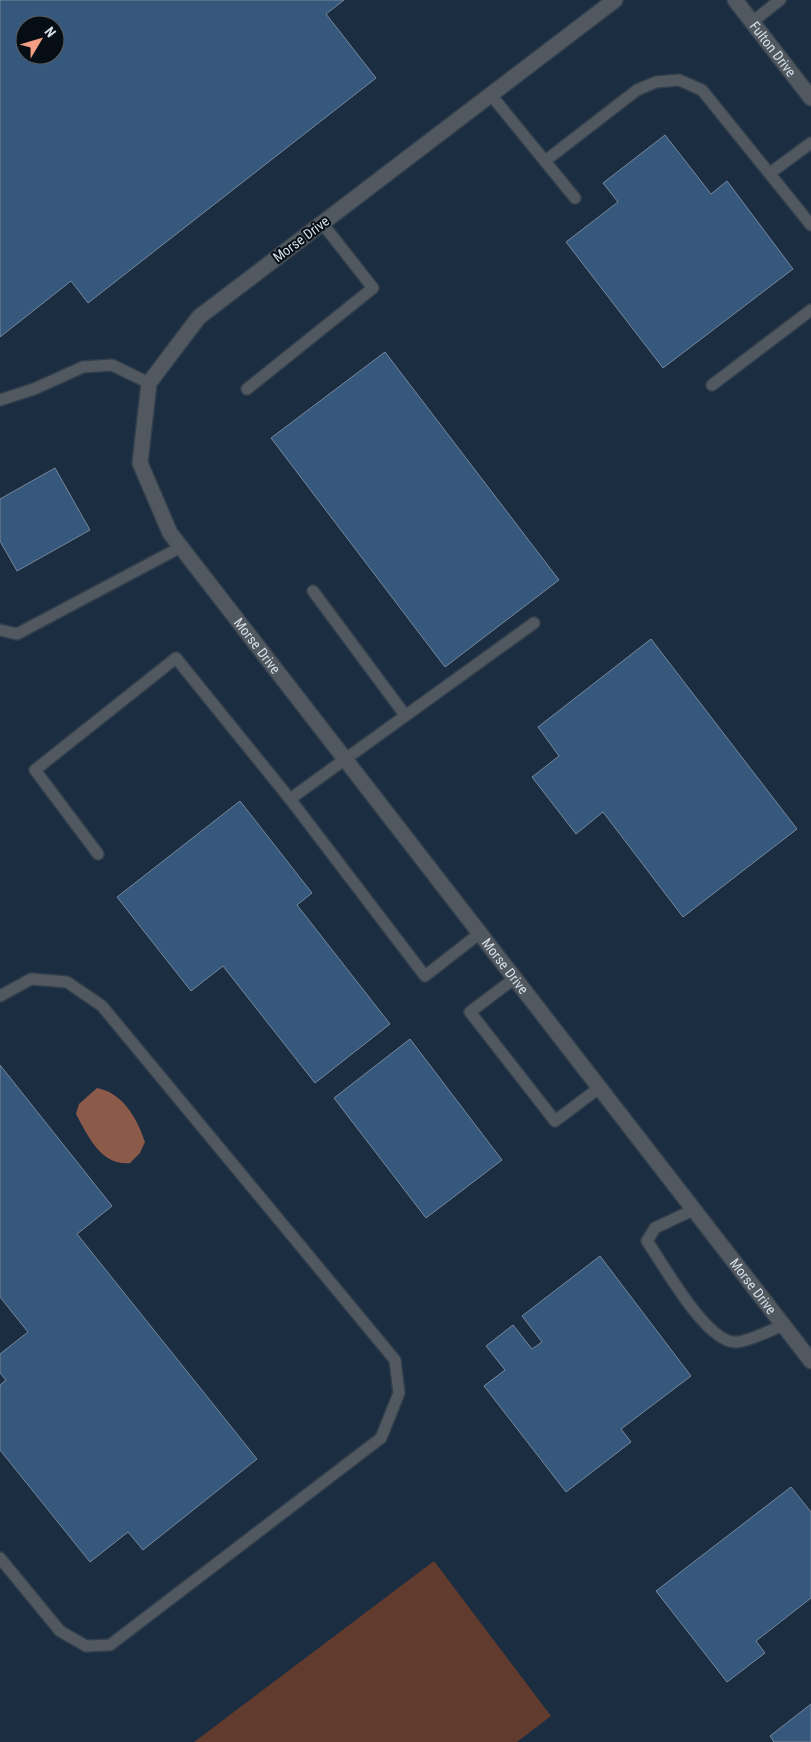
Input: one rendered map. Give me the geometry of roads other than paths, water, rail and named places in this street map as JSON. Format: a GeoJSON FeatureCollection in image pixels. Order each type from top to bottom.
{"type":"FeatureCollection","features":[{"type":"Feature","properties":{"kind":"street","name":"Morse Drive"},"geometry":{"type":"LineString","coordinates":[[615,0],[198,317],[149,383],[140,463],[170,533],[811,1361]]}},
{"type":"Feature","properties":{"kind":"street","name":"Fulton Drive"},"geometry":{"type":"LineString","coordinates":[[735,0],[811,98]]}},
{"type":"Feature","properties":{"kind":"lane"},"geometry":{"type":"LineString","coordinates":[[752,22],[780,0]]}},
{"type":"Feature","properties":{"kind":"lane"},"geometry":{"type":"LineString","coordinates":[[545,161],[637,90],[656,82],[679,80],[702,90],[811,224]]}},
{"type":"Feature","properties":{"kind":"lane"},"geometry":{"type":"LineString","coordinates":[[491,95],[575,198]]}},
{"type":"Feature","properties":{"kind":"lane"},"geometry":{"type":"LineString","coordinates":[[770,173],[811,143]]}},
{"type":"Feature","properties":{"kind":"lane"},"geometry":{"type":"LineString","coordinates":[[247,389],[373,288],[322,223]]}},
{"type":"Feature","properties":{"kind":"lane"},"geometry":{"type":"LineString","coordinates":[[712,385],[811,310]]}},
{"type":"Feature","properties":{"kind":"lane"},"geometry":{"type":"LineString","coordinates":[[0,400],[34,389],[83,367],[112,365],[149,383]]}},
{"type":"Feature","properties":{"kind":"lane"},"geometry":{"type":"LineString","coordinates":[[0,630],[17,634],[181,547]]}},
{"type":"Feature","properties":{"kind":"lane"},"geometry":{"type":"LineString","coordinates":[[312,591],[405,715]]}},
{"type":"Feature","properties":{"kind":"lane"},"geometry":{"type":"LineString","coordinates":[[290,799],[344,758],[534,623]]}},
{"type":"Feature","properties":{"kind":"lane"},"geometry":{"type":"LineString","coordinates":[[98,854],[35,770],[176,658],[290,799],[425,976],[480,933]]}},
{"type":"Feature","properties":{"kind":"lane"},"geometry":{"type":"LineString","coordinates":[[515,978],[470,1012],[555,1121],[599,1088]]}},
{"type":"Feature","properties":{"kind":"lane"},"geometry":{"type":"LineString","coordinates":[[0,996],[31,979],[68,982],[102,1006],[395,1360],[399,1392],[381,1438],[110,1645],[86,1646],[60,1631],[0,1558]]}},
{"type":"Feature","properties":{"kind":"lane"},"geometry":{"type":"LineString","coordinates":[[694,1210],[655,1228],[647,1241],[705,1325],[722,1339],[736,1342],[783,1325]]}}]}
